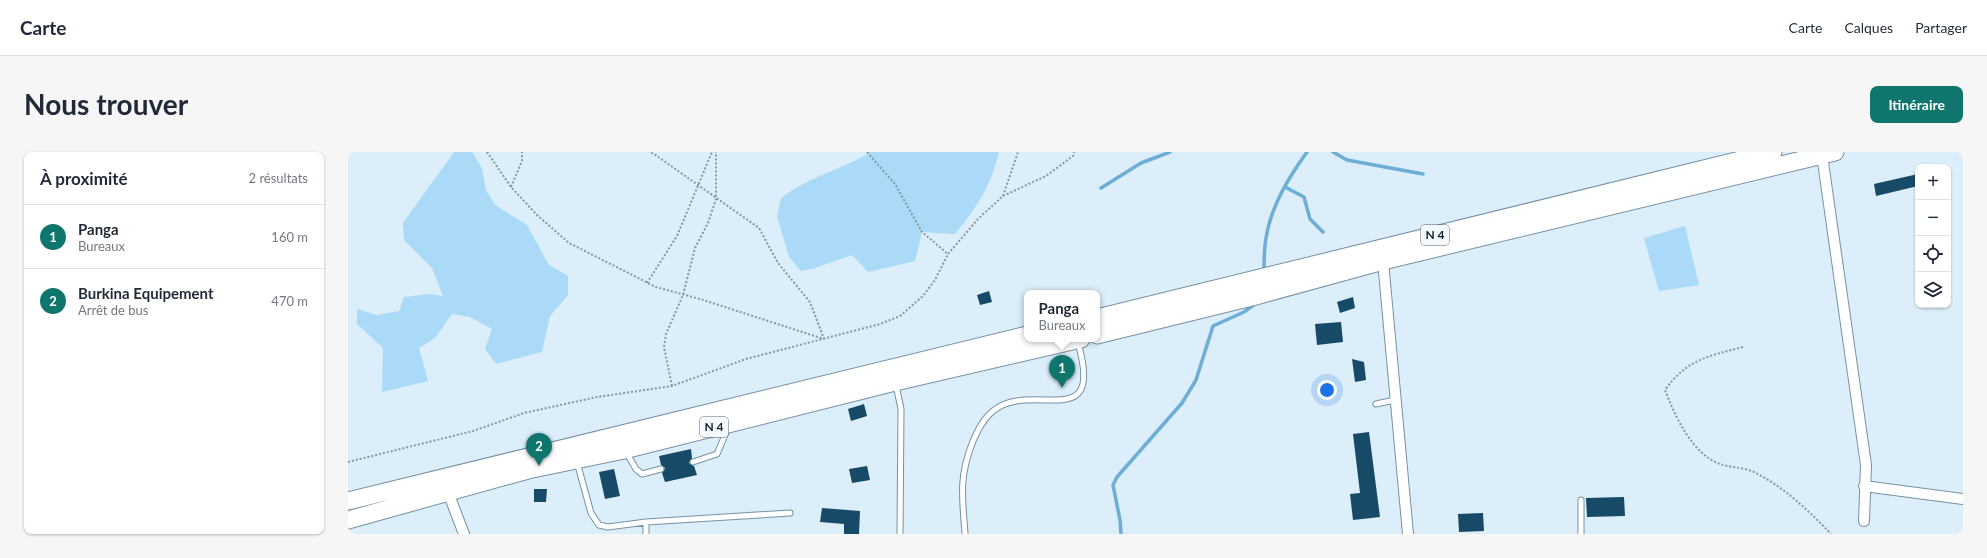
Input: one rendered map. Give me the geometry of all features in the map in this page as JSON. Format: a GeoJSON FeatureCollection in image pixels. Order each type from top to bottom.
{"type":"FeatureCollection","features":[{"type":"Feature","properties":{"kind":"highway","name":"N 4"},"geometry":{"type":"LineString","coordinates":[[1100,317],[1773,152]]}},
{"type":"Feature","properties":{"kind":"highway","name":"N 4"},"geometry":{"type":"LineString","coordinates":[[1100,334],[1252,297],[1383,261],[1828,154]]}},
{"type":"Feature","properties":{"kind":"highway","name":"N 4"},"geometry":{"type":"LineString","coordinates":[[348,520],[446,485],[1024,336]]}},
{"type":"Feature","properties":{"kind":"highway","name":"N 4"},"geometry":{"type":"LineString","coordinates":[[348,501],[528,470],[624,450],[895,382],[1070,342]]}},
{"type":"Feature","properties":{"kind":"street"},"geometry":{"type":"LineString","coordinates":[[1828,154],[1866,465],[1864,486],[1864,521]]}},
{"type":"Feature","properties":{"kind":"street"},"geometry":{"type":"LineString","coordinates":[[1383,261],[1408,534]]}},
{"type":"Feature","properties":{"kind":"street"},"geometry":{"type":"LineString","coordinates":[[446,485],[464,534]]}},
{"type":"Feature","properties":{"kind":"street"},"geometry":{"type":"LineString","coordinates":[[1864,486],[1963,500]]}},
{"type":"Feature","properties":{"kind":"lane"},"geometry":{"type":"LineString","coordinates":[[965,533],[962,486],[965,462],[979,426],[993,411],[1012,401],[1043,399],[1058,401],[1069,400],[1075,397],[1081,390],[1083,379],[1079,342]]}},
{"type":"Feature","properties":{"kind":"lane"},"geometry":{"type":"LineString","coordinates":[[895,382],[901,409],[900,534]]}},
{"type":"Feature","properties":{"kind":"lane"},"geometry":{"type":"LineString","coordinates":[[1376,404],[1395,400]]}},
{"type":"Feature","properties":{"kind":"lane"},"geometry":{"type":"LineString","coordinates":[[693,462],[717,454],[730,423]]}},
{"type":"Feature","properties":{"kind":"lane"},"geometry":{"type":"LineString","coordinates":[[624,450],[636,469],[642,474],[662,469]]}},
{"type":"Feature","properties":{"kind":"lane"},"geometry":{"type":"LineString","coordinates":[[576,459],[591,513],[599,525],[608,527],[646,522],[790,514]]}},
{"type":"Feature","properties":{"kind":"lane"},"geometry":{"type":"LineString","coordinates":[[1581,500],[1581,534]]}},
{"type":"Feature","properties":{"kind":"lane"},"geometry":{"type":"LineString","coordinates":[[646,522],[646,534]]}},
{"type":"Feature","properties":{"kind":"path"},"geometry":{"type":"LineString","coordinates":[[487,152],[511,187],[537,215],[569,243],[656,287],[770,320],[824,339]]}},
{"type":"Feature","properties":{"kind":"path"},"geometry":{"type":"LineString","coordinates":[[511,187],[522,161],[522,152]]}},
{"type":"Feature","properties":{"kind":"path"},"geometry":{"type":"LineString","coordinates":[[648,152],[654,154],[758,228],[778,263],[810,302],[824,339]]}},
{"type":"Feature","properties":{"kind":"path"},"geometry":{"type":"LineString","coordinates":[[648,283],[677,236],[712,152]]}},
{"type":"Feature","properties":{"kind":"path"},"geometry":{"type":"LineString","coordinates":[[672,386],[664,347],[666,334],[683,294],[695,248],[708,223],[716,199],[716,152]]}},
{"type":"Feature","properties":{"kind":"path"},"geometry":{"type":"LineString","coordinates":[[867,152],[894,184],[922,232],[948,254]]}},
{"type":"Feature","properties":{"kind":"path"},"geometry":{"type":"LineString","coordinates":[[1003,196],[1018,152]]}},
{"type":"Feature","properties":{"kind":"path"},"geometry":{"type":"LineString","coordinates":[[348,462],[472,431],[524,413],[598,397],[672,386],[746,359],[880,324],[900,316],[923,296],[935,280],[948,254],[978,219],[1003,196],[1046,176],[1073,156],[1074,152]]}},
{"type":"Feature","properties":{"kind":"path"},"geometry":{"type":"LineString","coordinates":[[1743,347],[1694,362],[1674,377],[1665,390],[1671,406],[1692,441],[1708,457],[1720,464],[1754,472],[1791,494],[1831,534]]}},
{"type":"Feature","properties":{"kind":"shaded area"},"geometry":{"type":"Polygon","coordinates":[[[454,152],[472,152],[482,168],[486,190],[495,205],[527,225],[549,265],[568,276],[568,295],[550,316],[542,352],[496,364],[485,349],[492,329],[470,317],[452,314],[435,338],[419,348],[428,381],[382,392],[383,348],[357,324],[357,309],[377,315],[399,311],[404,297],[429,294],[443,296],[432,268],[404,240],[403,223],[454,152]]]}},
{"type":"Feature","properties":{"kind":"shaded area"},"geometry":{"type":"Polygon","coordinates":[[[869,152],[999,152],[992,176],[982,196],[963,224],[955,234],[922,232],[915,261],[868,272],[852,255],[815,268],[801,271],[789,257],[777,216],[781,198],[801,185],[857,160],[869,152]]]}},
{"type":"Feature","properties":{"kind":"shaded area"},"geometry":{"type":"Polygon","coordinates":[[[1685,226],[1699,285],[1659,291],[1644,238],[1685,226]]]}},
{"type":"Feature","properties":{"kind":"building"},"geometry":{"type":"Polygon","coordinates":[[[1915,175],[1915,187],[1876,196],[1874,184],[1915,175]]]}},
{"type":"Feature","properties":{"kind":"building"},"geometry":{"type":"Polygon","coordinates":[[[989,291],[992,302],[980,305],[977,295],[989,291]]]}},
{"type":"Feature","properties":{"kind":"building"},"geometry":{"type":"Polygon","coordinates":[[[1353,297],[1355,308],[1340,313],[1337,302],[1353,297]]]}},
{"type":"Feature","properties":{"kind":"building"},"geometry":{"type":"Polygon","coordinates":[[[1341,322],[1343,342],[1317,345],[1315,324],[1341,322]]]}},
{"type":"Feature","properties":{"kind":"building"},"geometry":{"type":"Polygon","coordinates":[[[1352,359],[1364,362],[1366,380],[1355,382],[1352,359]]]}},
{"type":"Feature","properties":{"kind":"building"},"geometry":{"type":"Polygon","coordinates":[[[864,404],[867,416],[851,421],[848,409],[864,404]]]}},
{"type":"Feature","properties":{"kind":"building"},"geometry":{"type":"Polygon","coordinates":[[[1369,432],[1380,517],[1353,520],[1350,494],[1360,493],[1353,434],[1369,432]]]}},
{"type":"Feature","properties":{"kind":"building"},"geometry":{"type":"Polygon","coordinates":[[[691,449],[692,458],[689,463],[694,466],[697,475],[665,482],[662,473],[665,468],[661,465],[659,456],[691,449]]]}},
{"type":"Feature","properties":{"kind":"building"},"geometry":{"type":"Polygon","coordinates":[[[867,466],[870,480],[852,483],[849,469],[867,466]]]}},
{"type":"Feature","properties":{"kind":"building"},"geometry":{"type":"Polygon","coordinates":[[[614,469],[620,496],[605,499],[599,472],[614,469]]]}},
{"type":"Feature","properties":{"kind":"building"},"geometry":{"type":"Polygon","coordinates":[[[534,489],[547,489],[546,502],[534,502],[534,489]]]}},
{"type":"Feature","properties":{"kind":"building"},"geometry":{"type":"Polygon","coordinates":[[[1624,497],[1625,516],[1587,517],[1586,498],[1624,497]]]}},
{"type":"Feature","properties":{"kind":"building"},"geometry":{"type":"Polygon","coordinates":[[[822,508],[860,511],[859,534],[844,534],[844,524],[820,522],[822,508]]]}},
{"type":"Feature","properties":{"kind":"building"},"geometry":{"type":"Polygon","coordinates":[[[1483,513],[1484,531],[1459,532],[1458,514],[1483,513]]]}},
{"type":"Feature","properties":{"kind":"waterway"},"geometry":{"type":"LineString","coordinates":[[1101,188],[1141,163],[1170,152]]}},
{"type":"Feature","properties":{"kind":"waterway"},"geometry":{"type":"LineString","coordinates":[[1264,272],[1265,242],[1268,226],[1276,203],[1287,182],[1307,152]]}},
{"type":"Feature","properties":{"kind":"waterway"},"geometry":{"type":"LineString","coordinates":[[1333,152],[1347,160],[1423,174]]}},
{"type":"Feature","properties":{"kind":"waterway"},"geometry":{"type":"LineString","coordinates":[[1285,187],[1304,197],[1310,219],[1323,232]]}},
{"type":"Feature","properties":{"kind":"waterway"},"geometry":{"type":"LineString","coordinates":[[1121,534],[1120,520],[1113,485],[1117,477],[1182,403],[1196,380],[1213,326],[1244,312],[1255,304]]}},
{"type":"Feature","properties":{"kind":"place","name":"Panga"},"geometry":{"type":"Point","coordinates":[1062,388]}},
{"type":"Feature","properties":{"kind":"place","name":"Burkina Equipement"},"geometry":{"type":"Point","coordinates":[539,466]}}]}
